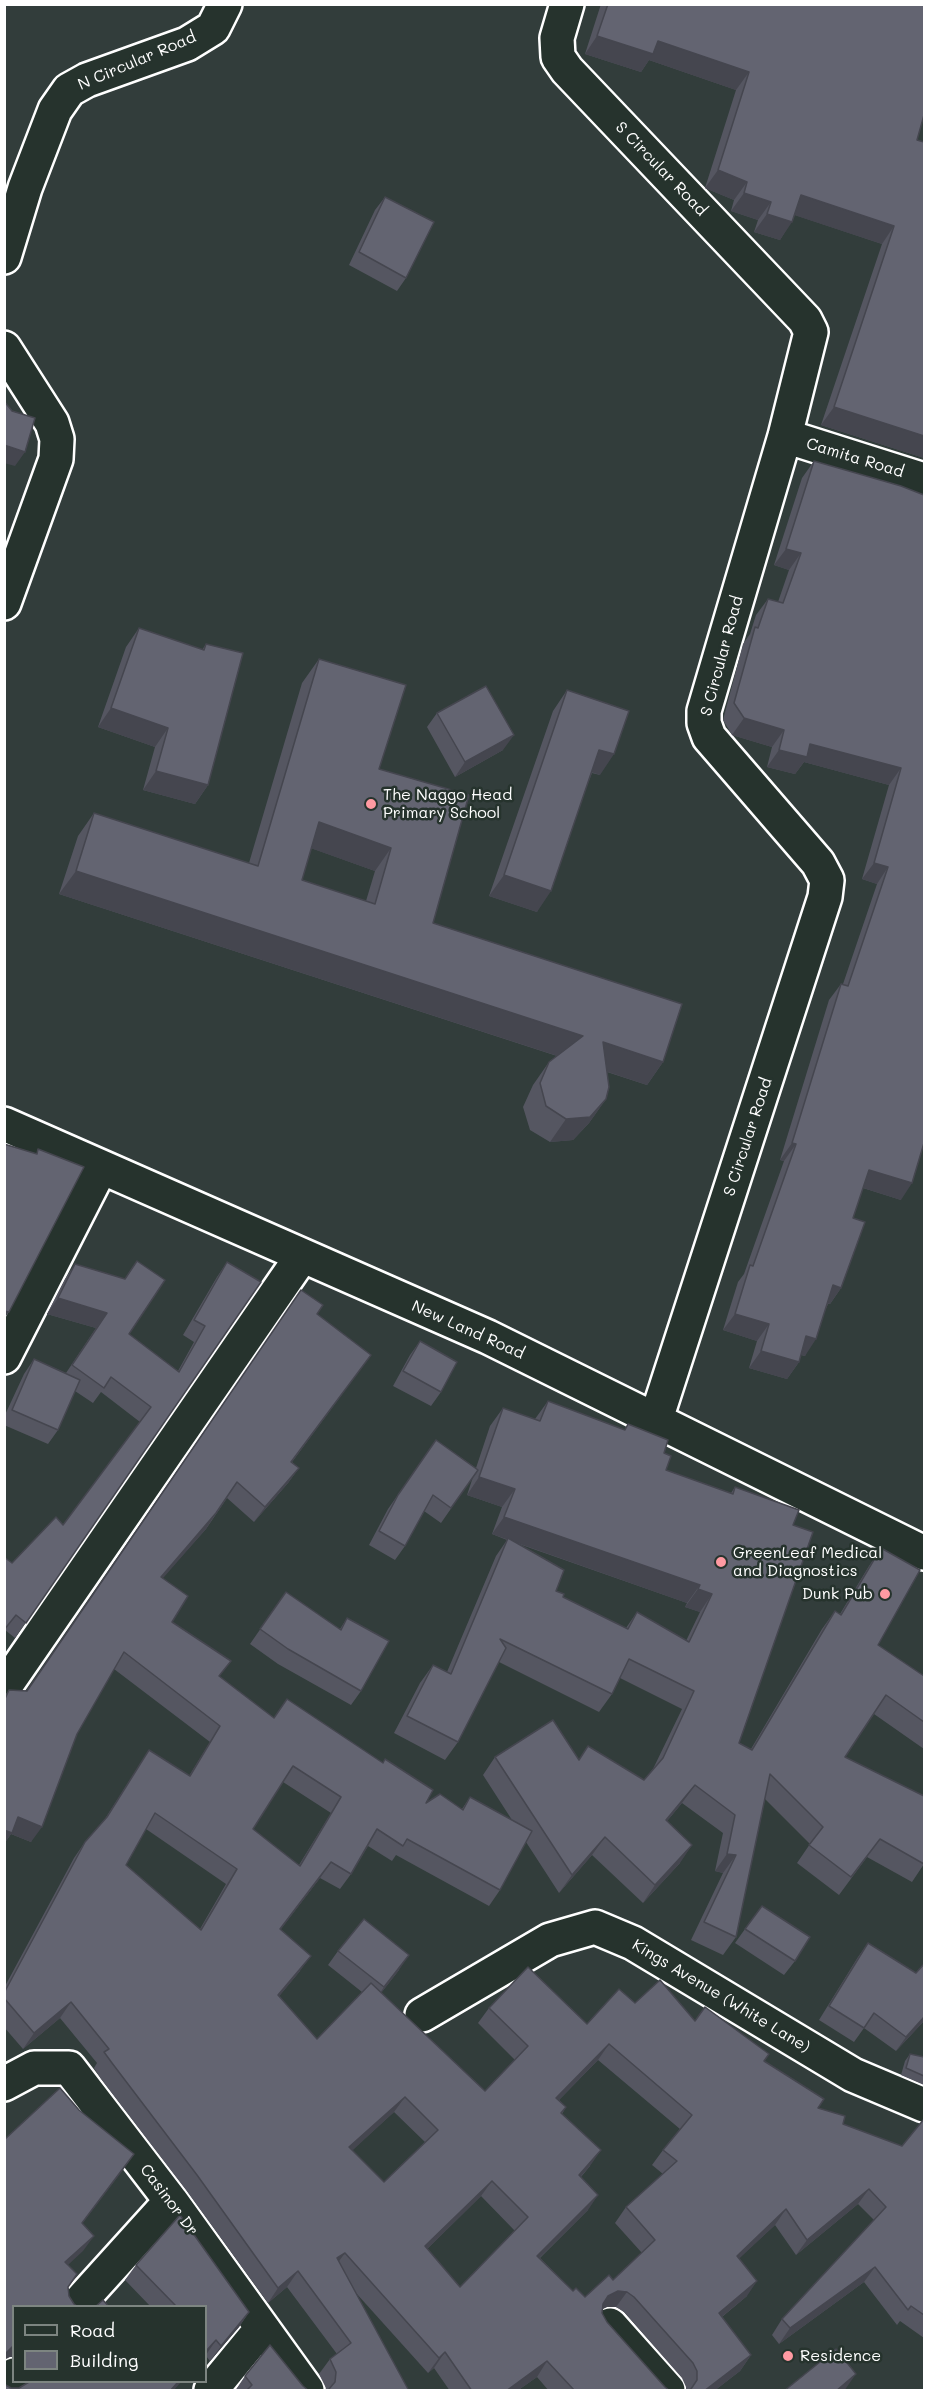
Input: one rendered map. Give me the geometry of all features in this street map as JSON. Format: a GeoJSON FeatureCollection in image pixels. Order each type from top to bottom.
{"type":"FeatureCollection","features":[{"type":"Feature","properties":{"kind":"street","name":"N Circular Road"},"geometry":{"type":"LineString","coordinates":[[4,257],[15,184],[69,90],[87,80],[187,44],[213,28],[225,4]]}},
{"type":"Feature","properties":{"kind":"street","name":"S Circular Road"},"geometry":{"type":"LineString","coordinates":[[567,4],[556,38],[558,57],[567,70],[805,320],[811,332],[785,436],[704,711],[704,723],[709,737],[818,863],[827,880],[825,897],[656,1419]]}},
{"type":"Feature","properties":{"kind":"street"},"geometry":{"type":"LineString","coordinates":[[4,348],[52,423],[57,439],[56,459],[4,603]]}},
{"type":"Feature","properties":{"kind":"street","name":"Camita Road"},"geometry":{"type":"LineString","coordinates":[[785,436],[924,480]]}},
{"type":"Feature","properties":{"kind":"street","name":"New Land Road"},"geometry":{"type":"LineString","coordinates":[[4,1124],[488,1338],[924,1553]]}},
{"type":"Feature","properties":{"kind":"street"},"geometry":{"type":"LineString","coordinates":[[4,1357],[100,1167]]}},
{"type":"Feature","properties":{"kind":"street"},"geometry":{"type":"LineString","coordinates":[[4,1688],[302,1256]]}},
{"type":"Feature","properties":{"kind":"street","name":"Kings Avenue (White Lane)"},"geometry":{"type":"LineString","coordinates":[[422,2015],[550,1940],[595,1928],[633,1942],[853,2075],[924,2105]]}},
{"type":"Feature","properties":{"kind":"street","name":"Casinor Dr"},"geometry":{"type":"LineString","coordinates":[[4,2084],[34,2068],[69,2068],[171,2201],[307,2391]]}},
{"type":"Feature","properties":{"kind":"street"},"geometry":{"type":"LineString","coordinates":[[78,2305],[171,2201]]}},
{"type":"Feature","properties":{"kind":"street"},"geometry":{"type":"LineString","coordinates":[[610,2325],[668,2391]]}},
{"type":"Feature","properties":{"kind":"street"},"geometry":{"type":"LineString","coordinates":[[211,2391],[262,2328]]}},
{"type":"Feature","properties":{"kind":"building"},"geometry":{"type":"Polygon","coordinates":[[[608,4],[924,4],[924,115],[917,140],[924,142],[924,436],[834,407],[894,226],[801,195],[792,222],[767,214],[771,202],[744,193],[747,182],[718,170],[749,72],[658,41],[653,54],[597,36],[608,4]]]}},
{"type":"Feature","properties":{"kind":"building"},"geometry":{"type":"Polygon","coordinates":[[[385,197],[434,222],[406,278],[359,252],[385,197]]]}},
{"type":"Feature","properties":{"kind":"building"},"geometry":{"type":"Polygon","coordinates":[[[4,401],[12,411],[35,418],[25,452],[4,445],[4,401]]]}},
{"type":"Feature","properties":{"kind":"building"},"geometry":{"type":"Polygon","coordinates":[[[814,461],[901,486],[924,495],[924,1143],[912,1183],[869,1170],[853,1218],[865,1222],[841,1288],[833,1285],[816,1339],[806,1336],[799,1362],[761,1351],[769,1324],[735,1314],[750,1265],[753,1266],[796,1144],[792,1143],[841,984],[848,986],[888,867],[874,863],[901,768],[810,744],[807,757],[779,750],[784,730],[744,718],[734,703],[755,627],[758,628],[768,599],[783,603],[801,553],[786,549],[814,461]]]}},
{"type":"Feature","properties":{"kind":"building"},"geometry":{"type":"Polygon","coordinates":[[[139,628],[204,650],[206,644],[243,653],[208,785],[156,771],[168,728],[111,708],[139,628]]]}},
{"type":"Feature","properties":{"kind":"building"},"geometry":{"type":"Polygon","coordinates":[[[319,659],[406,685],[379,769],[469,795],[433,923],[682,1004],[663,1062],[603,1042],[609,1087],[606,1099],[590,1117],[566,1119],[546,1106],[540,1083],[549,1062],[583,1036],[76,871],[94,813],[258,866],[319,659]],[[319,822],[302,880],[375,904],[391,848],[319,822]]]}},
{"type":"Feature","properties":{"kind":"building"},"geometry":{"type":"Polygon","coordinates":[[[486,686],[514,735],[465,762],[437,713],[486,686]]]}},
{"type":"Feature","properties":{"kind":"building"},"geometry":{"type":"Polygon","coordinates":[[[567,690],[629,711],[614,754],[599,750],[551,891],[504,875],[567,690]]]}},
{"type":"Feature","properties":{"kind":"building"},"geometry":{"type":"Polygon","coordinates":[[[4,1144],[37,1154],[38,1149],[84,1167],[9,1312],[4,1311],[4,1144]]]}},
{"type":"Feature","properties":{"kind":"building"},"geometry":{"type":"Polygon","coordinates":[[[137,1261],[165,1280],[129,1334],[179,1372],[205,1326],[194,1320],[227,1262],[261,1282],[26,1623],[16,1615],[4,1630],[4,1557],[12,1563],[56,1517],[63,1525],[151,1407],[111,1377],[104,1388],[72,1365],[107,1313],[58,1298],[75,1264],[125,1279],[137,1261]]]}},
{"type":"Feature","properties":{"kind":"building"},"geometry":{"type":"Polygon","coordinates":[[[301,1290],[323,1305],[317,1314],[371,1355],[291,1462],[299,1468],[265,1507],[237,1482],[216,1513],[161,1577],[188,1596],[172,1622],[231,1661],[219,1676],[274,1718],[287,1699],[383,1763],[385,1759],[433,1790],[426,1803],[440,1794],[463,1810],[470,1797],[532,1831],[500,1890],[407,1839],[403,1846],[377,1829],[351,1874],[331,1862],[280,1929],[311,1956],[278,1995],[317,2039],[371,1983],[485,2091],[528,2046],[489,2008],[528,1967],[587,2024],[619,1989],[635,2003],[660,1980],[695,2021],[705,2007],[769,2054],[764,2061],[824,2099],[818,2108],[845,2116],[843,2124],[902,2146],[924,2119],[924,2315],[911,2306],[908,2310],[875,2267],[790,2328],[782,2319],[886,2207],[869,2189],[807,2240],[786,2209],[737,2256],[757,2281],[719,2313],[751,2355],[704,2391],[687,2391],[697,2380],[697,2371],[693,2363],[634,2297],[627,2292],[618,2291],[608,2296],[603,2304],[602,2313],[607,2322],[670,2391],[575,2391],[547,2361],[506,2391],[472,2391],[445,2352],[439,2358],[345,2253],[337,2258],[409,2391],[326,2391],[335,2382],[336,2372],[330,2359],[351,2343],[298,2271],[278,2288],[197,2175],[104,2052],[109,2049],[71,2002],[34,2033],[4,1998],[4,1993],[85,1842],[107,1817],[149,1750],[190,1776],[220,1726],[124,1652],[77,1734],[42,1827],[18,1817],[12,1833],[4,1830],[4,1701],[9,1690],[27,1691],[301,1290]],[[293,1766],[253,1829],[300,1866],[341,1797],[293,1766]],[[155,1813],[126,1865],[201,1930],[237,1869],[155,1813]],[[609,2044],[556,2098],[566,2107],[561,2113],[601,2150],[579,2175],[598,2195],[537,2256],[573,2291],[576,2288],[585,2297],[609,2275],[613,2280],[655,2240],[626,2207],[677,2161],[663,2150],[692,2115],[609,2044]],[[405,2097],[349,2147],[384,2182],[438,2130],[405,2097]],[[492,2181],[425,2246],[460,2287],[528,2217],[492,2181]]]}},
{"type":"Feature","properties":{"kind":"building"},"geometry":{"type":"Polygon","coordinates":[[[420,1341],[457,1362],[441,1392],[403,1371],[420,1341]]]}},
{"type":"Feature","properties":{"kind":"building"},"geometry":{"type":"Polygon","coordinates":[[[34,1359],[80,1380],[58,1430],[12,1410],[34,1359]]]}},
{"type":"Feature","properties":{"kind":"building"},"geometry":{"type":"Polygon","coordinates":[[[548,1401],[625,1430],[628,1424],[668,1440],[664,1453],[671,1456],[666,1470],[733,1494],[735,1487],[799,1510],[793,1525],[813,1532],[739,1743],[752,1750],[835,1611],[841,1615],[881,1548],[920,1570],[878,1645],[924,1676],[924,1722],[886,1695],[845,1757],[924,1796],[924,1864],[880,1839],[851,1877],[809,1845],[823,1827],[770,1774],[736,1937],[704,1922],[736,1855],[727,1854],[735,1815],[695,1785],[666,1820],[692,1845],[655,1885],[605,1837],[572,1875],[495,1757],[553,1720],[579,1760],[588,1746],[644,1780],[663,1758],[694,1691],[629,1659],[612,1694],[500,1639],[506,1648],[458,1742],[407,1716],[433,1665],[451,1674],[508,1538],[564,1570],[556,1591],[564,1594],[563,1597],[628,1629],[637,1612],[689,1642],[712,1594],[698,1589],[700,1585],[504,1517],[515,1489],[479,1477],[503,1408],[540,1421],[548,1401]]]}},
{"type":"Feature","properties":{"kind":"building"},"geometry":{"type":"Polygon","coordinates":[[[436,1440],[478,1470],[451,1508],[433,1495],[405,1546],[379,1531],[398,1495],[436,1440]]]}},
{"type":"Feature","properties":{"kind":"building"},"geometry":{"type":"Polygon","coordinates":[[[286,1592],[341,1630],[347,1618],[389,1641],[361,1691],[288,1649],[260,1629],[286,1592]]]}},
{"type":"Feature","properties":{"kind":"building"},"geometry":{"type":"Polygon","coordinates":[[[762,1906],[810,1937],[795,1961],[745,1929],[762,1906]]]}},
{"type":"Feature","properties":{"kind":"building"},"geometry":{"type":"Polygon","coordinates":[[[364,1919],[409,1955],[384,1987],[338,1951],[364,1919]]]}},
{"type":"Feature","properties":{"kind":"building"},"geometry":{"type":"Polygon","coordinates":[[[868,1943],[916,1973],[924,1964],[924,2017],[906,2037],[874,2013],[864,2028],[829,2006],[868,1943]]]}},
{"type":"Feature","properties":{"kind":"building"},"geometry":{"type":"Polygon","coordinates":[[[910,2054],[924,2057],[924,2076],[906,2068],[910,2054]]]}},
{"type":"Feature","properties":{"kind":"building"},"geometry":{"type":"Polygon","coordinates":[[[60,2088],[79,2110],[134,2154],[82,2223],[94,2236],[65,2262],[77,2274],[68,2287],[69,2296],[75,2305],[12,2305],[12,2347],[4,2355],[4,2140],[60,2088]]]}},
{"type":"Feature","properties":{"kind":"building"},"geometry":{"type":"Polygon","coordinates":[[[180,2215],[249,2312],[221,2346],[216,2340],[207,2350],[207,2305],[175,2305],[136,2265],[180,2215]]]}},
{"type":"Feature","properties":{"kind":"building"},"geometry":{"type":"Polygon","coordinates":[[[103,2300],[107,2305],[97,2305],[103,2300]]]}},
{"type":"Feature","properties":{"kind":"building"},"geometry":{"type":"Polygon","coordinates":[[[270,2345],[309,2391],[246,2391],[252,2385],[245,2376],[270,2345]]]}},
{"type":"Feature","properties":{"kind":"building"},"geometry":{"type":"Polygon","coordinates":[[[836,2349],[856,2374],[836,2391],[784,2391],[836,2349]]]}},
{"type":"Feature","properties":{"kind":"building"},"geometry":{"type":"Polygon","coordinates":[[[27,2383],[177,2383],[170,2391],[4,2391],[4,2384],[11,2388],[19,2388],[27,2383]]]}},
{"type":"Feature","properties":{"kind":"place","name":"The Naggo Head Primary School"},"geometry":{"type":"Point","coordinates":[371,804]}},
{"type":"Feature","properties":{"kind":"place","name":"GreenLeaf Medical and Diagnostics"},"geometry":{"type":"Point","coordinates":[721,1562]}},
{"type":"Feature","properties":{"kind":"place","name":"Dunk Pub"},"geometry":{"type":"Point","coordinates":[885,1594]}},
{"type":"Feature","properties":{"kind":"place","name":"Residence"},"geometry":{"type":"Point","coordinates":[788,2356]}}]}
